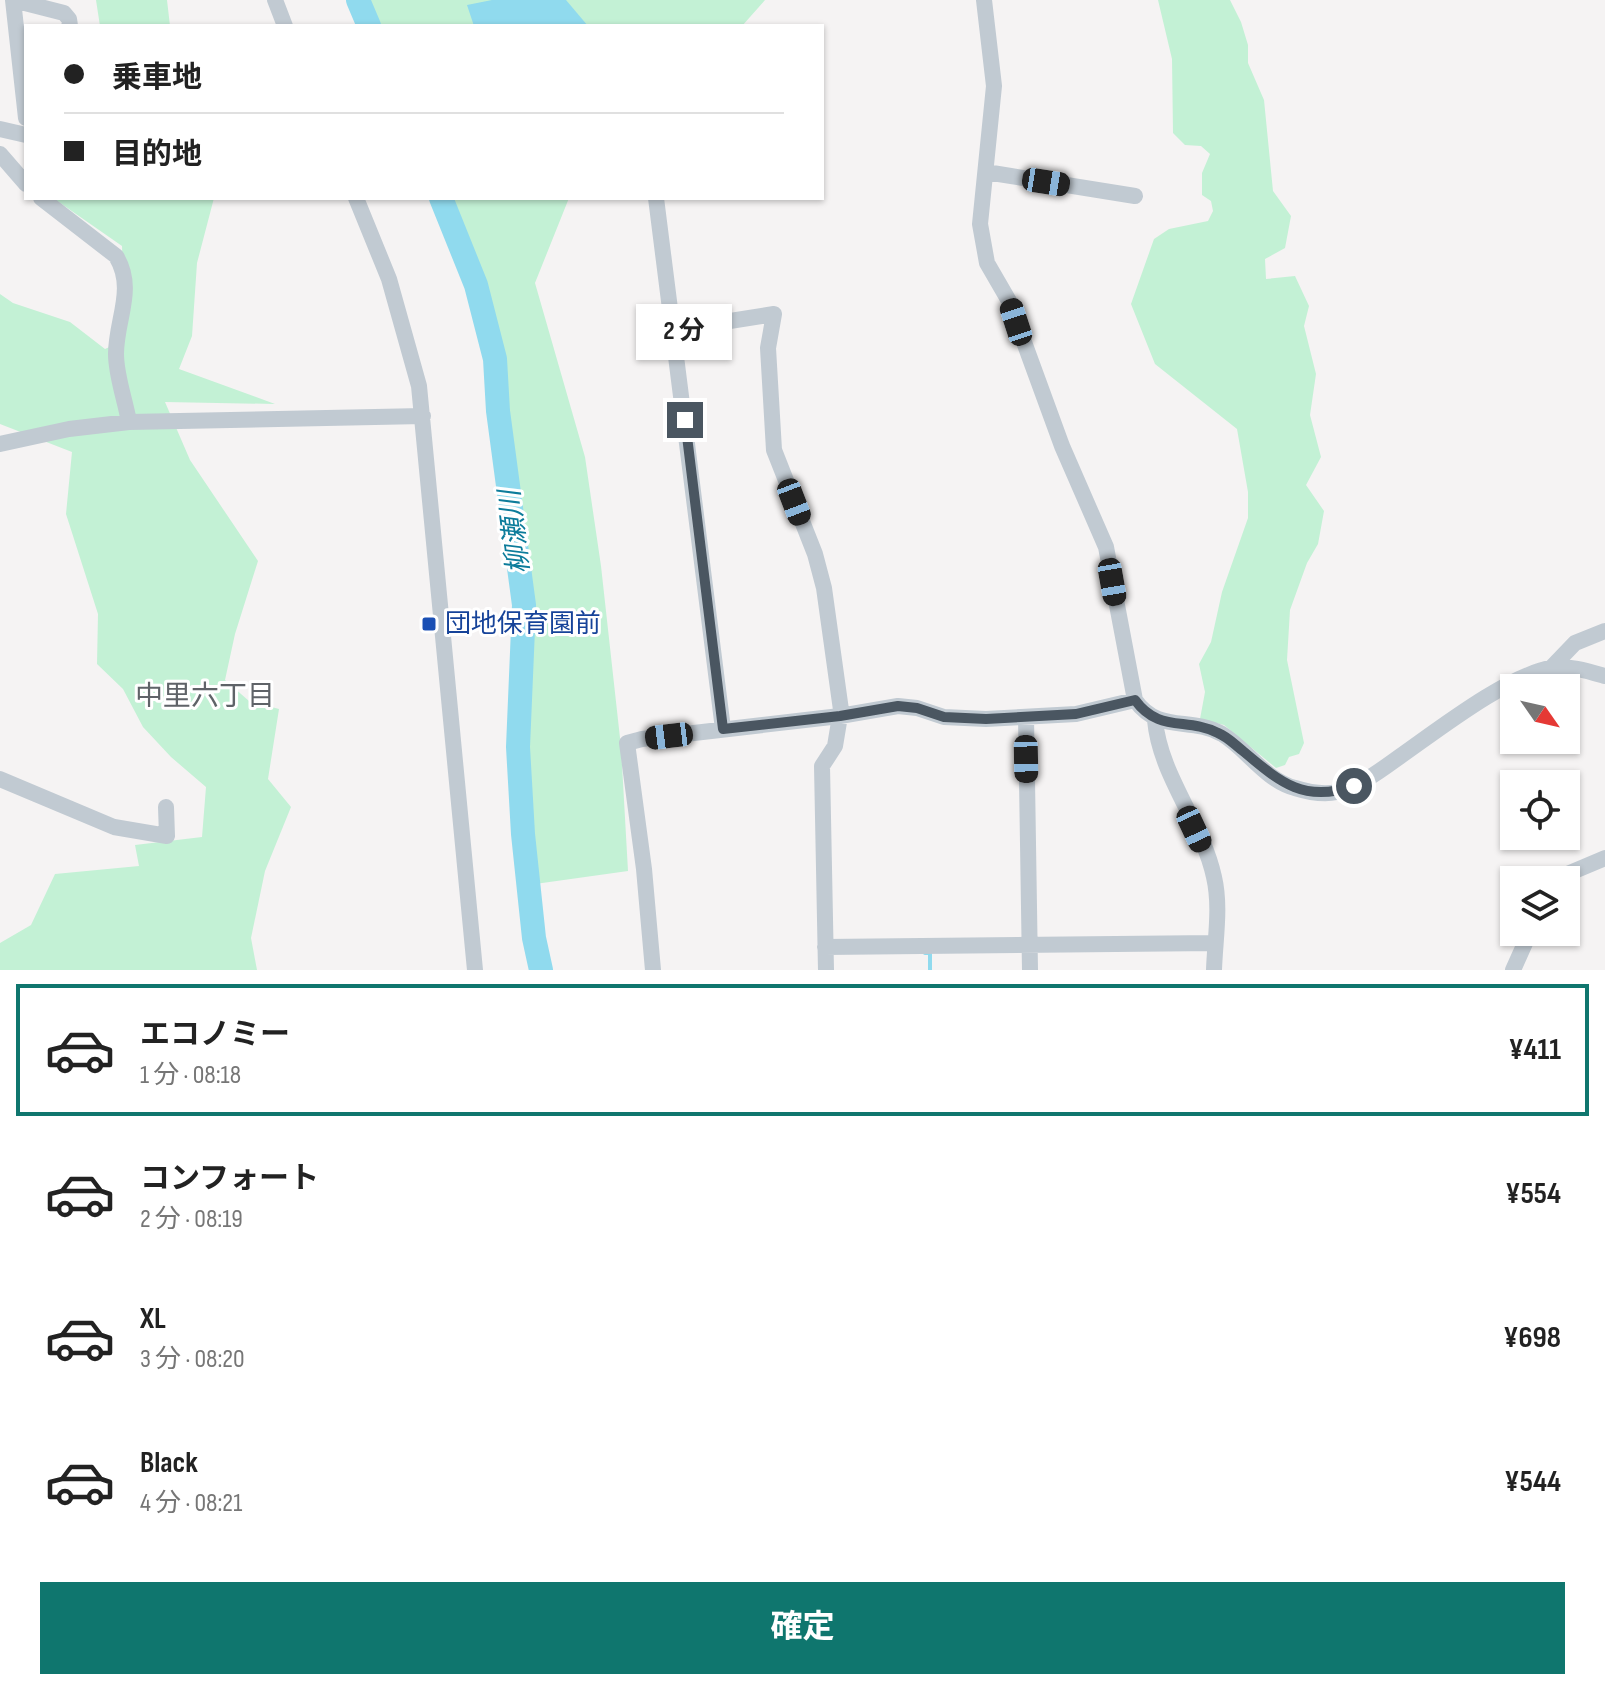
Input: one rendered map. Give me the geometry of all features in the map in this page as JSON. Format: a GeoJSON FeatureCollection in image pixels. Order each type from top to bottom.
{"type":"FeatureCollection","features":[{"type":"Feature","properties":{"kind":"street"},"geometry":{"type":"LineString","coordinates":[[24,100],[13,0],[64,13],[70,24]]}},
{"type":"Feature","properties":{"kind":"street"},"geometry":{"type":"LineString","coordinates":[[275,0],[284,24]]}},
{"type":"Feature","properties":{"kind":"street"},"geometry":{"type":"LineString","coordinates":[[984,0],[994,86],[980,224],[984,252],[1009,301],[1057,434],[1106,547],[1135,700],[1144,712],[1155,720],[1216,731],[1283,783],[1321,793],[1334,792],[1374,775],[1479,702],[1530,674],[1567,667],[1605,676]]}},
{"type":"Feature","properties":{"kind":"street"},"geometry":{"type":"LineString","coordinates":[[0,129],[24,135]]}},
{"type":"Feature","properties":{"kind":"street"},"geometry":{"type":"LineString","coordinates":[[0,154],[24,182]]}},
{"type":"Feature","properties":{"kind":"street"},"geometry":{"type":"LineString","coordinates":[[986,172],[1135,196]]}},
{"type":"Feature","properties":{"kind":"street"},"geometry":{"type":"LineString","coordinates":[[44,200],[116,256],[123,267],[126,296],[117,335],[116,366],[129,422]]}},
{"type":"Feature","properties":{"kind":"street"},"geometry":{"type":"LineString","coordinates":[[357,200],[389,279],[402,321],[423,416],[475,970]]}},
{"type":"Feature","properties":{"kind":"street"},"geometry":{"type":"LineString","coordinates":[[656,200],[723,729]]}},
{"type":"Feature","properties":{"kind":"street"},"geometry":{"type":"LineString","coordinates":[[673,330],[774,314],[768,348],[774,450],[815,554],[824,588],[840,716],[835,746],[822,766],[826,970]]}},
{"type":"Feature","properties":{"kind":"street"},"geometry":{"type":"LineString","coordinates":[[0,444],[69,429],[129,422],[423,416]]}},
{"type":"Feature","properties":{"kind":"street"},"geometry":{"type":"LineString","coordinates":[[1551,668],[1575,643],[1605,631]]}},
{"type":"Feature","properties":{"kind":"street"},"geometry":{"type":"LineString","coordinates":[[653,970],[644,869],[627,743],[898,706],[917,708],[944,717],[986,719],[1076,714],[1135,700]]}},
{"type":"Feature","properties":{"kind":"street"},"geometry":{"type":"LineString","coordinates":[[1026,717],[1030,970]]}},
{"type":"Feature","properties":{"kind":"street"},"geometry":{"type":"LineString","coordinates":[[1155,720],[1159,746],[1214,873],[1218,910],[1214,970]]}},
{"type":"Feature","properties":{"kind":"street"},"geometry":{"type":"LineString","coordinates":[[0,779],[114,827],[167,836],[166,807]]}},
{"type":"Feature","properties":{"kind":"street"},"geometry":{"type":"LineString","coordinates":[[1580,869],[1605,858]]}},
{"type":"Feature","properties":{"kind":"street"},"geometry":{"type":"LineString","coordinates":[[825,947],[1215,943]]}},
{"type":"Feature","properties":{"kind":"street"},"geometry":{"type":"LineString","coordinates":[[1513,970],[1524,946]]}},
{"type":"Feature","properties":{"kind":"green space"},"geometry":{"type":"Polygon","coordinates":[[[96,0],[167,0],[170,24],[100,24],[96,0]]]}},
{"type":"Feature","properties":{"kind":"green space"},"geometry":{"type":"Polygon","coordinates":[[[355,0],[765,0],[744,24],[365,24],[355,0]]]}},
{"type":"Feature","properties":{"kind":"green space"},"geometry":{"type":"Polygon","coordinates":[[[1158,0],[1230,0],[1241,22],[1248,45],[1248,63],[1264,100],[1273,191],[1291,216],[1285,248],[1265,259],[1266,279],[1295,276],[1309,306],[1304,326],[1316,374],[1310,415],[1321,457],[1306,485],[1324,511],[1318,544],[1307,563],[1290,610],[1287,660],[1304,743],[1299,754],[1289,757],[1285,765],[1276,768],[1224,725],[1200,719],[1205,692],[1199,664],[1211,642],[1222,592],[1248,518],[1248,492],[1237,429],[1155,364],[1131,304],[1154,239],[1169,229],[1208,221],[1213,211],[1211,201],[1202,195],[1202,173],[1210,154],[1201,146],[1185,145],[1173,133],[1172,59],[1158,0]]]}},
{"type":"Feature","properties":{"kind":"green space"},"geometry":{"type":"Polygon","coordinates":[[[56,200],[213,200],[197,263],[192,336],[179,369],[275,404],[165,402],[190,460],[258,561],[235,634],[225,680],[249,701],[279,709],[268,779],[291,807],[265,871],[251,938],[257,970],[0,970],[0,943],[31,925],[55,874],[139,866],[135,845],[202,837],[206,787],[171,757],[143,727],[123,689],[97,664],[98,614],[66,514],[72,452],[0,424],[0,294],[13,303],[70,322],[105,349],[125,340],[122,246],[56,200]]]}},
{"type":"Feature","properties":{"kind":"green space"},"geometry":{"type":"Polygon","coordinates":[[[440,200],[568,200],[535,283],[585,457],[601,566],[621,747],[628,871],[528,885],[524,605],[495,359],[476,285],[440,200]]]}},
{"type":"Feature","properties":{"kind":"water"},"geometry":{"type":"Polygon","coordinates":[[[492,0],[566,0],[586,24],[473,24],[467,5],[492,0]]]}},
{"type":"Feature","properties":{"kind":"waterway","name":"柳瀬川"},"geometry":{"type":"LineString","coordinates":[[358,0],[368,24]]}},
{"type":"Feature","properties":{"kind":"waterway","name":"柳瀬川"},"geometry":{"type":"LineString","coordinates":[[442,200],[476,285],[495,359],[498,411],[524,605],[518,747],[523,834],[534,938],[541,970]]}},
{"type":"Feature","properties":{"kind":"waterway"},"geometry":{"type":"LineString","coordinates":[[925,953],[930,953],[930,970]]}},
{"type":"Feature","properties":{"kind":"place","name":"団地保育園前"},"geometry":{"type":"Point","coordinates":[429,624]}},
{"type":"Feature","properties":{"kind":"district","name":"中里六丁目"},"geometry":{"type":"Point","coordinates":[205,696]}},
{"type":"Feature","properties":{"kind":"route"},"geometry":{"type":"LineString","coordinates":[[685,420],[723,729],[898,706],[917,708],[944,717],[986,719],[1076,714],[1135,700],[1155,720],[1216,731],[1290,787],[1321,793],[1354,786]]}}]}
